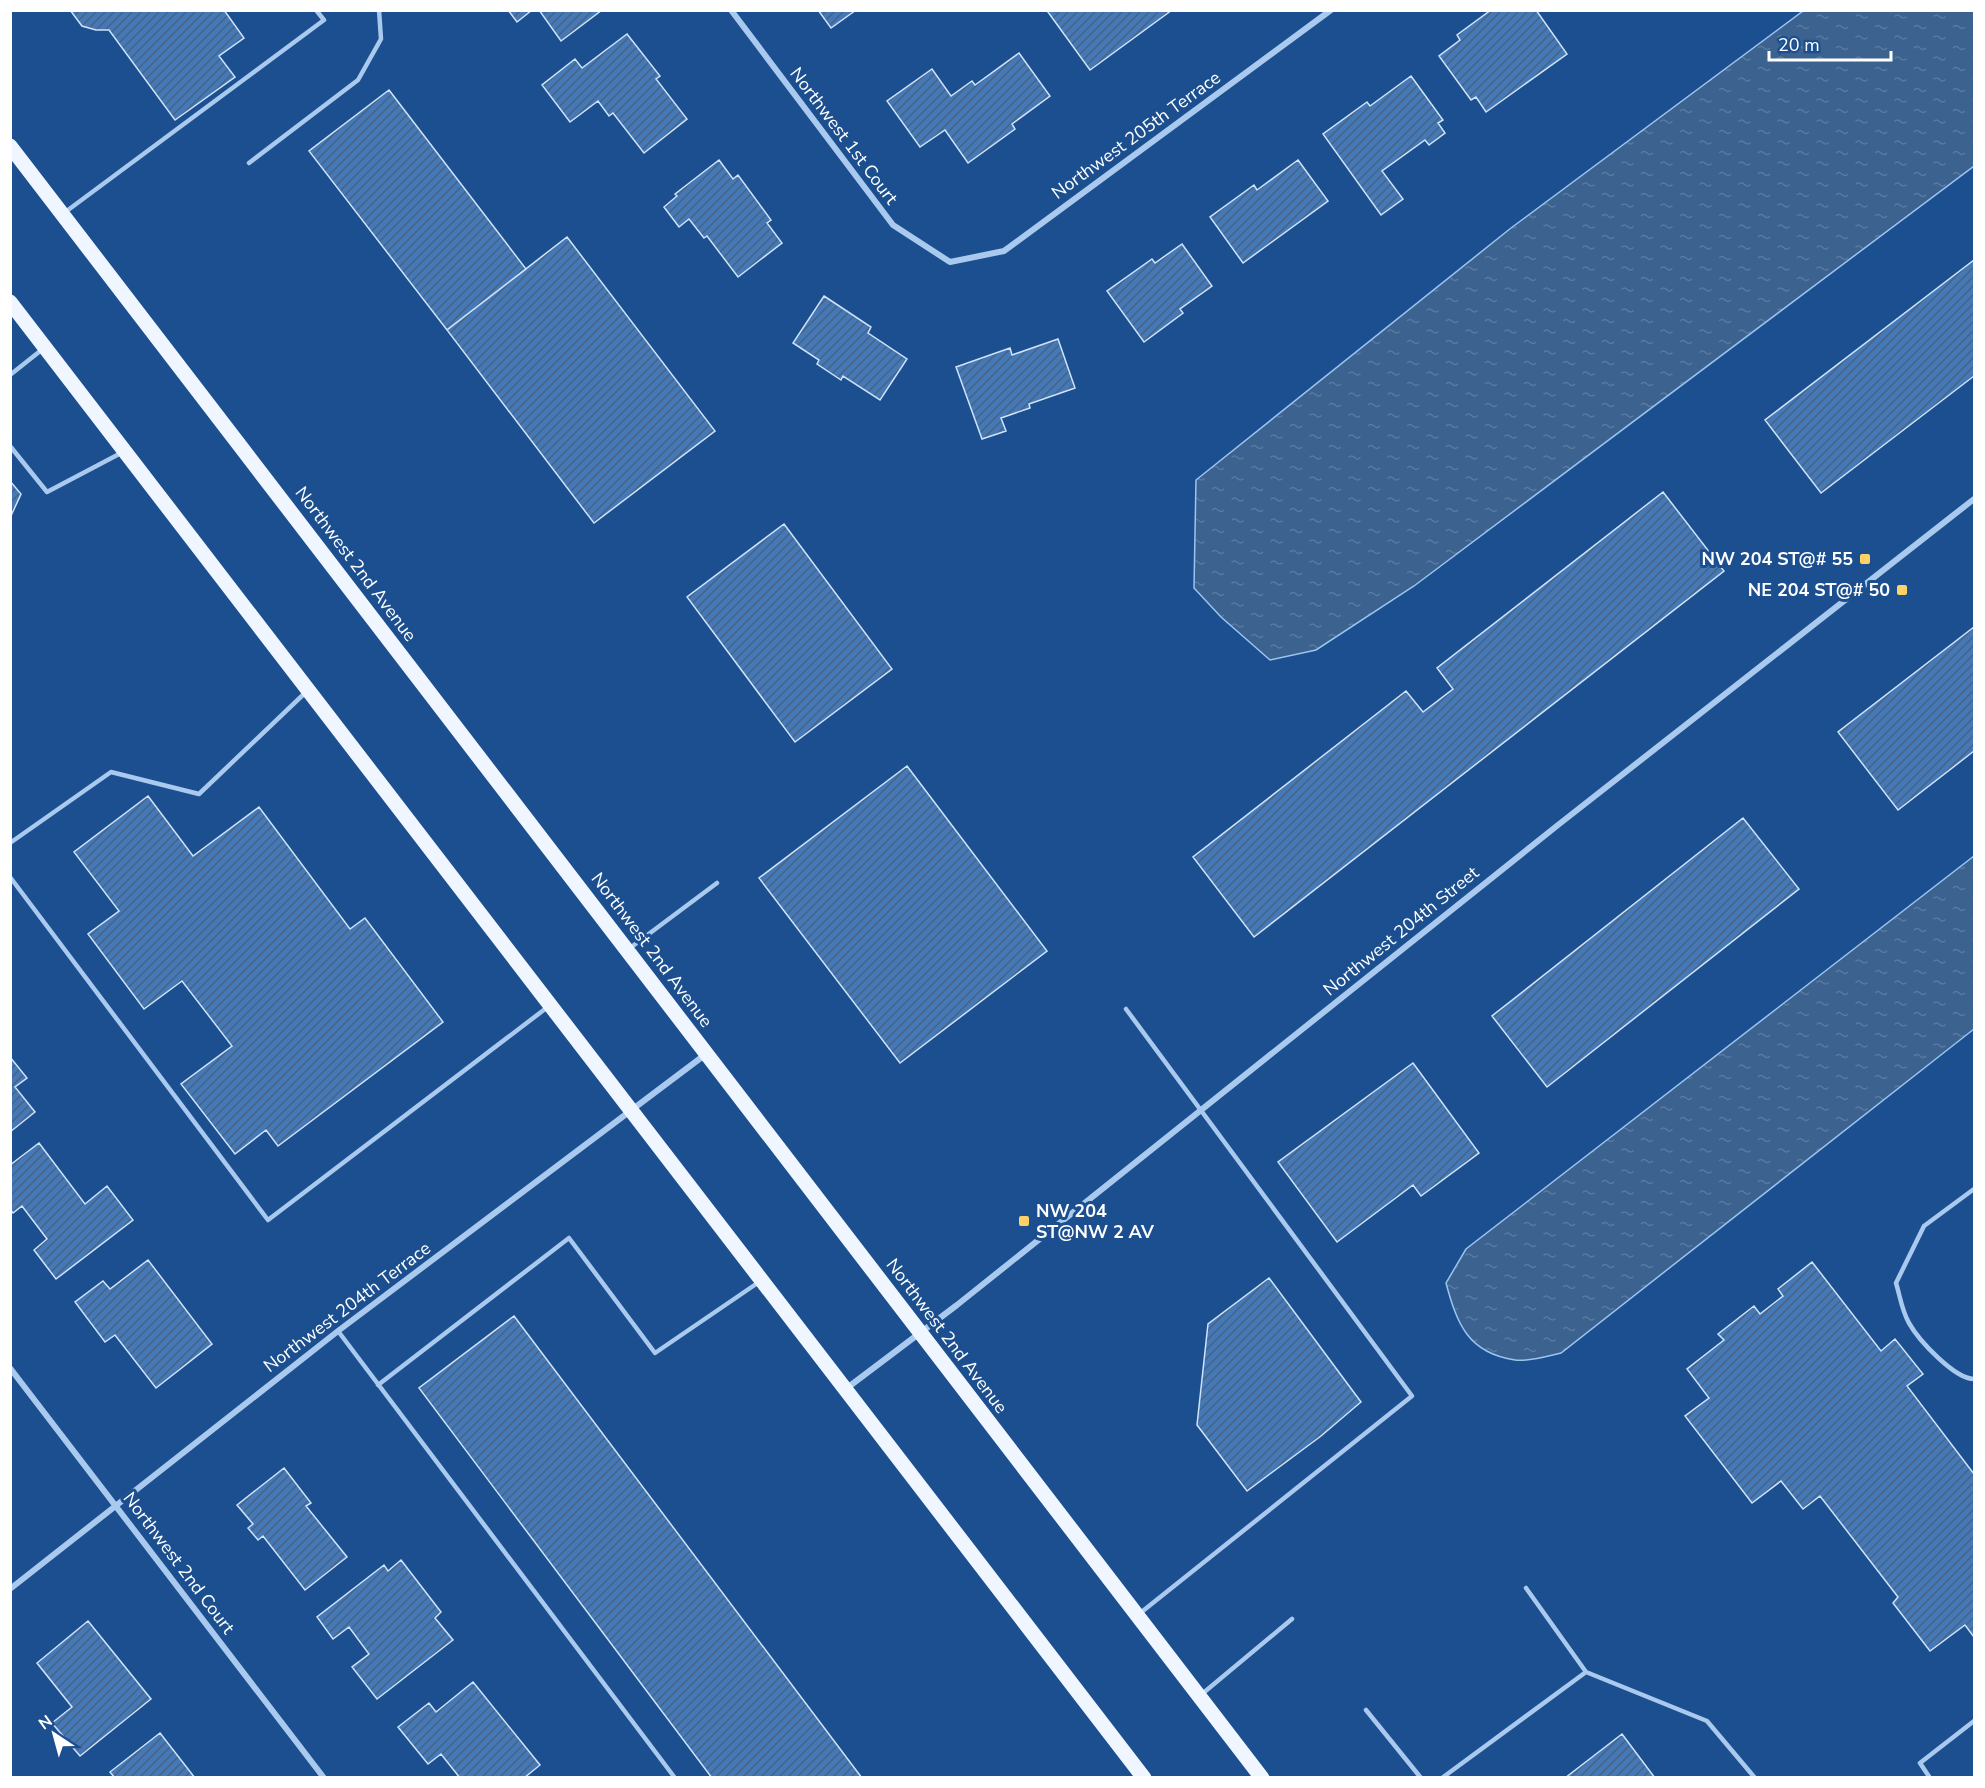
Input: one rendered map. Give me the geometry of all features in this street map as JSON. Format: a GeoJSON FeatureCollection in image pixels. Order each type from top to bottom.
{"type":"FeatureCollection","features":[{"type":"Feature","properties":{"kind":"main road","name":"Northwest 2nd Avenue"},"geometry":{"type":"LineString","coordinates":[[10,147],[1262,1778]]}},
{"type":"Feature","properties":{"kind":"main road"},"geometry":{"type":"LineString","coordinates":[[10,302],[310,689],[1144,1778]]}},
{"type":"Feature","properties":{"kind":"street","name":"Northwest 1st Court"},"geometry":{"type":"LineString","coordinates":[[730,10],[893,225],[950,262]]}},
{"type":"Feature","properties":{"kind":"street","name":"Northwest 205th Terrace"},"geometry":{"type":"LineString","coordinates":[[950,262],[1004,251],[1330,10]]}},
{"type":"Feature","properties":{"kind":"street","name":"Northwest 204th Street"},"geometry":{"type":"LineString","coordinates":[[847,1388],[921,1333],[1567,818],[1974,499]]}},
{"type":"Feature","properties":{"kind":"street","name":"Northwest 204th Terrace"},"geometry":{"type":"LineString","coordinates":[[10,1589],[338,1331],[707,1054]]}},
{"type":"Feature","properties":{"kind":"street","name":"Northwest 2nd Court"},"geometry":{"type":"LineString","coordinates":[[10,1368],[324,1778]]}},
{"type":"Feature","properties":{"kind":"lane"},"geometry":{"type":"LineString","coordinates":[[61,214],[324,21],[316,10]]}},
{"type":"Feature","properties":{"kind":"lane"},"geometry":{"type":"LineString","coordinates":[[249,163],[358,80],[381,39],[379,10]]}},
{"type":"Feature","properties":{"kind":"lane"},"geometry":{"type":"LineString","coordinates":[[10,375],[45,347]]}},
{"type":"Feature","properties":{"kind":"lane"},"geometry":{"type":"LineString","coordinates":[[10,446],[47,492],[125,451]]}},
{"type":"Feature","properties":{"kind":"lane"},"geometry":{"type":"LineString","coordinates":[[10,843],[111,772],[199,794],[310,689]]}},
{"type":"Feature","properties":{"kind":"lane"},"geometry":{"type":"LineString","coordinates":[[10,878],[268,1220],[551,1004]]}},
{"type":"Feature","properties":{"kind":"lane"},"geometry":{"type":"LineString","coordinates":[[627,950],[717,884]]}},
{"type":"Feature","properties":{"kind":"lane"},"geometry":{"type":"LineString","coordinates":[[1126,1009],[1412,1396],[1137,1615]]}},
{"type":"Feature","properties":{"kind":"lane"},"geometry":{"type":"LineString","coordinates":[[1974,1189],[1923,1227],[1896,1283],[1908,1322],[1926,1346],[1966,1379],[1974,1380]]}},
{"type":"Feature","properties":{"kind":"lane"},"geometry":{"type":"LineString","coordinates":[[378,1384],[569,1238],[655,1353],[763,1280]]}},
{"type":"Feature","properties":{"kind":"lane"},"geometry":{"type":"LineString","coordinates":[[338,1331],[675,1778]]}},
{"type":"Feature","properties":{"kind":"lane"},"geometry":{"type":"LineString","coordinates":[[1526,1588],[1586,1672],[1707,1721],[1755,1778]]}},
{"type":"Feature","properties":{"kind":"lane"},"geometry":{"type":"LineString","coordinates":[[1199,1696],[1292,1618]]}},
{"type":"Feature","properties":{"kind":"lane"},"geometry":{"type":"LineString","coordinates":[[1442,1778],[1586,1672]]}},
{"type":"Feature","properties":{"kind":"lane"},"geometry":{"type":"LineString","coordinates":[[1366,1710],[1421,1778]]}},
{"type":"Feature","properties":{"kind":"lane"},"geometry":{"type":"LineString","coordinates":[[1930,1778],[1920,1763],[1974,1721]]}},
{"type":"Feature","properties":{"kind":"water"},"geometry":{"type":"Polygon","coordinates":[[[1803,11],[1974,11],[1974,166],[1414,586],[1316,650],[1270,660],[1221,617],[1194,588],[1196,480],[1511,228],[1803,11]]]}},
{"type":"Feature","properties":{"kind":"water"},"geometry":{"type":"Polygon","coordinates":[[[1974,856],[1974,1029],[1561,1353],[1515,1360],[1486,1351],[1475,1343],[1460,1324],[1446,1283],[1466,1249],[1974,856]]]}},
{"type":"Feature","properties":{"kind":"building"},"geometry":{"type":"Polygon","coordinates":[[[70,10],[224,10],[244,38],[219,56],[235,77],[175,120],[109,30],[96,30],[82,26],[70,10]]]}},
{"type":"Feature","properties":{"kind":"building"},"geometry":{"type":"Polygon","coordinates":[[[508,10],[532,10],[517,22],[508,10]]]}},
{"type":"Feature","properties":{"kind":"building"},"geometry":{"type":"Polygon","coordinates":[[[539,10],[602,10],[561,41],[539,10]]]}},
{"type":"Feature","properties":{"kind":"building"},"geometry":{"type":"Polygon","coordinates":[[[818,10],[856,10],[831,28],[818,10]]]}},
{"type":"Feature","properties":{"kind":"building"},"geometry":{"type":"Polygon","coordinates":[[[1050,10],[1172,10],[1090,70],[1048,12],[1050,10]]]}},
{"type":"Feature","properties":{"kind":"building"},"geometry":{"type":"Polygon","coordinates":[[[1491,10],[1536,10],[1567,54],[1486,112],[1476,97],[1471,100],[1439,56],[1460,40],[1457,35],[1491,10]]]}},
{"type":"Feature","properties":{"kind":"building"},"geometry":{"type":"Polygon","coordinates":[[[627,34],[660,76],[656,79],[687,119],[644,153],[613,113],[609,116],[598,101],[570,122],[542,85],[575,59],[582,68],[627,34]]]}},
{"type":"Feature","properties":{"kind":"building"},"geometry":{"type":"Polygon","coordinates":[[[1019,53],[1050,96],[1012,124],[1015,129],[968,163],[945,130],[920,147],[887,101],[932,69],[951,96],[972,81],[975,85],[1019,53]]]}},
{"type":"Feature","properties":{"kind":"building"},"geometry":{"type":"Polygon","coordinates":[[[1411,76],[1443,120],[1438,123],[1445,133],[1429,145],[1425,140],[1382,171],[1403,199],[1381,215],[1323,134],[1367,102],[1370,106],[1411,76]]]}},
{"type":"Feature","properties":{"kind":"building"},"geometry":{"type":"Polygon","coordinates":[[[389,90],[526,269],[447,330],[309,151],[389,90]]]}},
{"type":"Feature","properties":{"kind":"building"},"geometry":{"type":"Polygon","coordinates":[[[719,160],[733,179],[738,175],[771,220],[767,223],[782,243],[738,277],[707,236],[704,238],[689,219],[679,227],[664,207],[677,196],[675,194],[719,160]]]}},
{"type":"Feature","properties":{"kind":"building"},"geometry":{"type":"Polygon","coordinates":[[[1298,160],[1328,201],[1243,263],[1210,217],[1254,185],[1257,190],[1298,160]]]}},
{"type":"Feature","properties":{"kind":"building"},"geometry":{"type":"Polygon","coordinates":[[[567,237],[715,431],[594,523],[447,330],[567,237]]]}},
{"type":"Feature","properties":{"kind":"building"},"geometry":{"type":"Polygon","coordinates":[[[1182,244],[1212,286],[1180,309],[1183,313],[1144,342],[1107,291],[1152,259],[1155,263],[1182,244]]]}},
{"type":"Feature","properties":{"kind":"building"},"geometry":{"type":"Polygon","coordinates":[[[1974,260],[1974,376],[1821,493],[1765,420],[1974,260]]]}},
{"type":"Feature","properties":{"kind":"building"},"geometry":{"type":"Polygon","coordinates":[[[824,296],[871,327],[868,333],[907,359],[880,400],[843,376],[841,380],[817,364],[819,360],[793,343],[824,296]]]}},
{"type":"Feature","properties":{"kind":"building"},"geometry":{"type":"Polygon","coordinates":[[[1058,339],[1075,388],[1029,404],[1030,408],[1001,418],[1006,431],[982,439],[956,367],[1010,348],[1012,355],[1058,339]]]}},
{"type":"Feature","properties":{"kind":"building"},"geometry":{"type":"Polygon","coordinates":[[[10,481],[21,494],[10,518],[10,481]]]}},
{"type":"Feature","properties":{"kind":"building"},"geometry":{"type":"Polygon","coordinates":[[[1663,492],[1724,571],[1254,937],[1193,857],[1406,691],[1423,712],[1453,689],[1437,668],[1663,492]]]}},
{"type":"Feature","properties":{"kind":"building"},"geometry":{"type":"Polygon","coordinates":[[[784,524],[892,669],[795,742],[687,597],[784,524]]]}},
{"type":"Feature","properties":{"kind":"building"},"geometry":{"type":"Polygon","coordinates":[[[1974,627],[1974,751],[1898,810],[1838,732],[1974,627]]]}},
{"type":"Feature","properties":{"kind":"building"},"geometry":{"type":"Polygon","coordinates":[[[907,766],[1047,951],[900,1063],[759,878],[907,766]]]}},
{"type":"Feature","properties":{"kind":"building"},"geometry":{"type":"Polygon","coordinates":[[[148,796],[193,856],[259,807],[350,929],[365,918],[443,1022],[278,1146],[266,1130],[235,1154],[181,1084],[232,1046],[182,981],[144,1009],[88,934],[119,911],[74,852],[148,796]]]}},
{"type":"Feature","properties":{"kind":"building"},"geometry":{"type":"Polygon","coordinates":[[[1743,818],[1799,889],[1547,1087],[1492,1016],[1743,818]]]}},
{"type":"Feature","properties":{"kind":"building"},"geometry":{"type":"Polygon","coordinates":[[[10,1057],[27,1078],[15,1087],[35,1112],[10,1132],[10,1057]]]}},
{"type":"Feature","properties":{"kind":"building"},"geometry":{"type":"Polygon","coordinates":[[[1413,1063],[1479,1153],[1421,1196],[1413,1185],[1337,1242],[1278,1162],[1413,1063]]]}},
{"type":"Feature","properties":{"kind":"building"},"geometry":{"type":"Polygon","coordinates":[[[39,1143],[85,1204],[107,1186],[133,1220],[56,1279],[34,1250],[47,1239],[22,1206],[13,1213],[10,1209],[10,1165],[39,1143]]]}},
{"type":"Feature","properties":{"kind":"building"},"geometry":{"type":"Polygon","coordinates":[[[148,1260],[212,1344],[156,1388],[115,1335],[105,1342],[75,1302],[103,1281],[110,1289],[148,1260]]]}},
{"type":"Feature","properties":{"kind":"building"},"geometry":{"type":"Polygon","coordinates":[[[1812,1262],[1881,1351],[1895,1339],[1923,1374],[1907,1386],[1974,1474],[1974,1637],[1965,1625],[1930,1651],[1893,1603],[1898,1597],[1820,1496],[1803,1509],[1781,1481],[1752,1503],[1685,1416],[1709,1398],[1687,1369],[1724,1340],[1718,1334],[1754,1306],[1760,1314],[1783,1296],[1778,1289],[1812,1262]]]}},
{"type":"Feature","properties":{"kind":"building"},"geometry":{"type":"Polygon","coordinates":[[[1269,1278],[1361,1402],[1321,1436],[1247,1491],[1197,1425],[1208,1324],[1269,1278]]]}},
{"type":"Feature","properties":{"kind":"building"},"geometry":{"type":"Polygon","coordinates":[[[514,1316],[862,1778],[712,1778],[419,1388],[514,1316]]]}},
{"type":"Feature","properties":{"kind":"building"},"geometry":{"type":"Polygon","coordinates":[[[284,1468],[311,1503],[306,1506],[347,1557],[305,1590],[263,1536],[258,1540],[248,1528],[253,1524],[237,1505],[284,1468]]]}},
{"type":"Feature","properties":{"kind":"building"},"geometry":{"type":"Polygon","coordinates":[[[401,1560],[441,1612],[435,1618],[453,1640],[377,1699],[352,1667],[369,1654],[349,1627],[333,1639],[317,1617],[384,1565],[388,1571],[401,1560]]]}},
{"type":"Feature","properties":{"kind":"building"},"geometry":{"type":"Polygon","coordinates":[[[88,1621],[151,1699],[80,1756],[52,1723],[72,1707],[37,1663],[88,1621]]]}},
{"type":"Feature","properties":{"kind":"building"},"geometry":{"type":"Polygon","coordinates":[[[473,1682],[540,1765],[524,1778],[460,1778],[441,1754],[428,1764],[398,1727],[429,1703],[436,1712],[473,1682]]]}},
{"type":"Feature","properties":{"kind":"building"},"geometry":{"type":"Polygon","coordinates":[[[160,1733],[195,1778],[115,1778],[110,1772],[160,1733]]]}},
{"type":"Feature","properties":{"kind":"building"},"geometry":{"type":"Polygon","coordinates":[[[1622,1734],[1655,1778],[1565,1778],[1622,1734]]]}},
{"type":"Feature","properties":{"kind":"place","name":"NW 204 ST@# 55"},"geometry":{"type":"Point","coordinates":[1865,559]}},
{"type":"Feature","properties":{"kind":"place","name":"NE 204 ST@# 50"},"geometry":{"type":"Point","coordinates":[1902,590]}},
{"type":"Feature","properties":{"kind":"place","name":"NW 204 ST@NW 2 AV"},"geometry":{"type":"Point","coordinates":[1024,1221]}}]}
